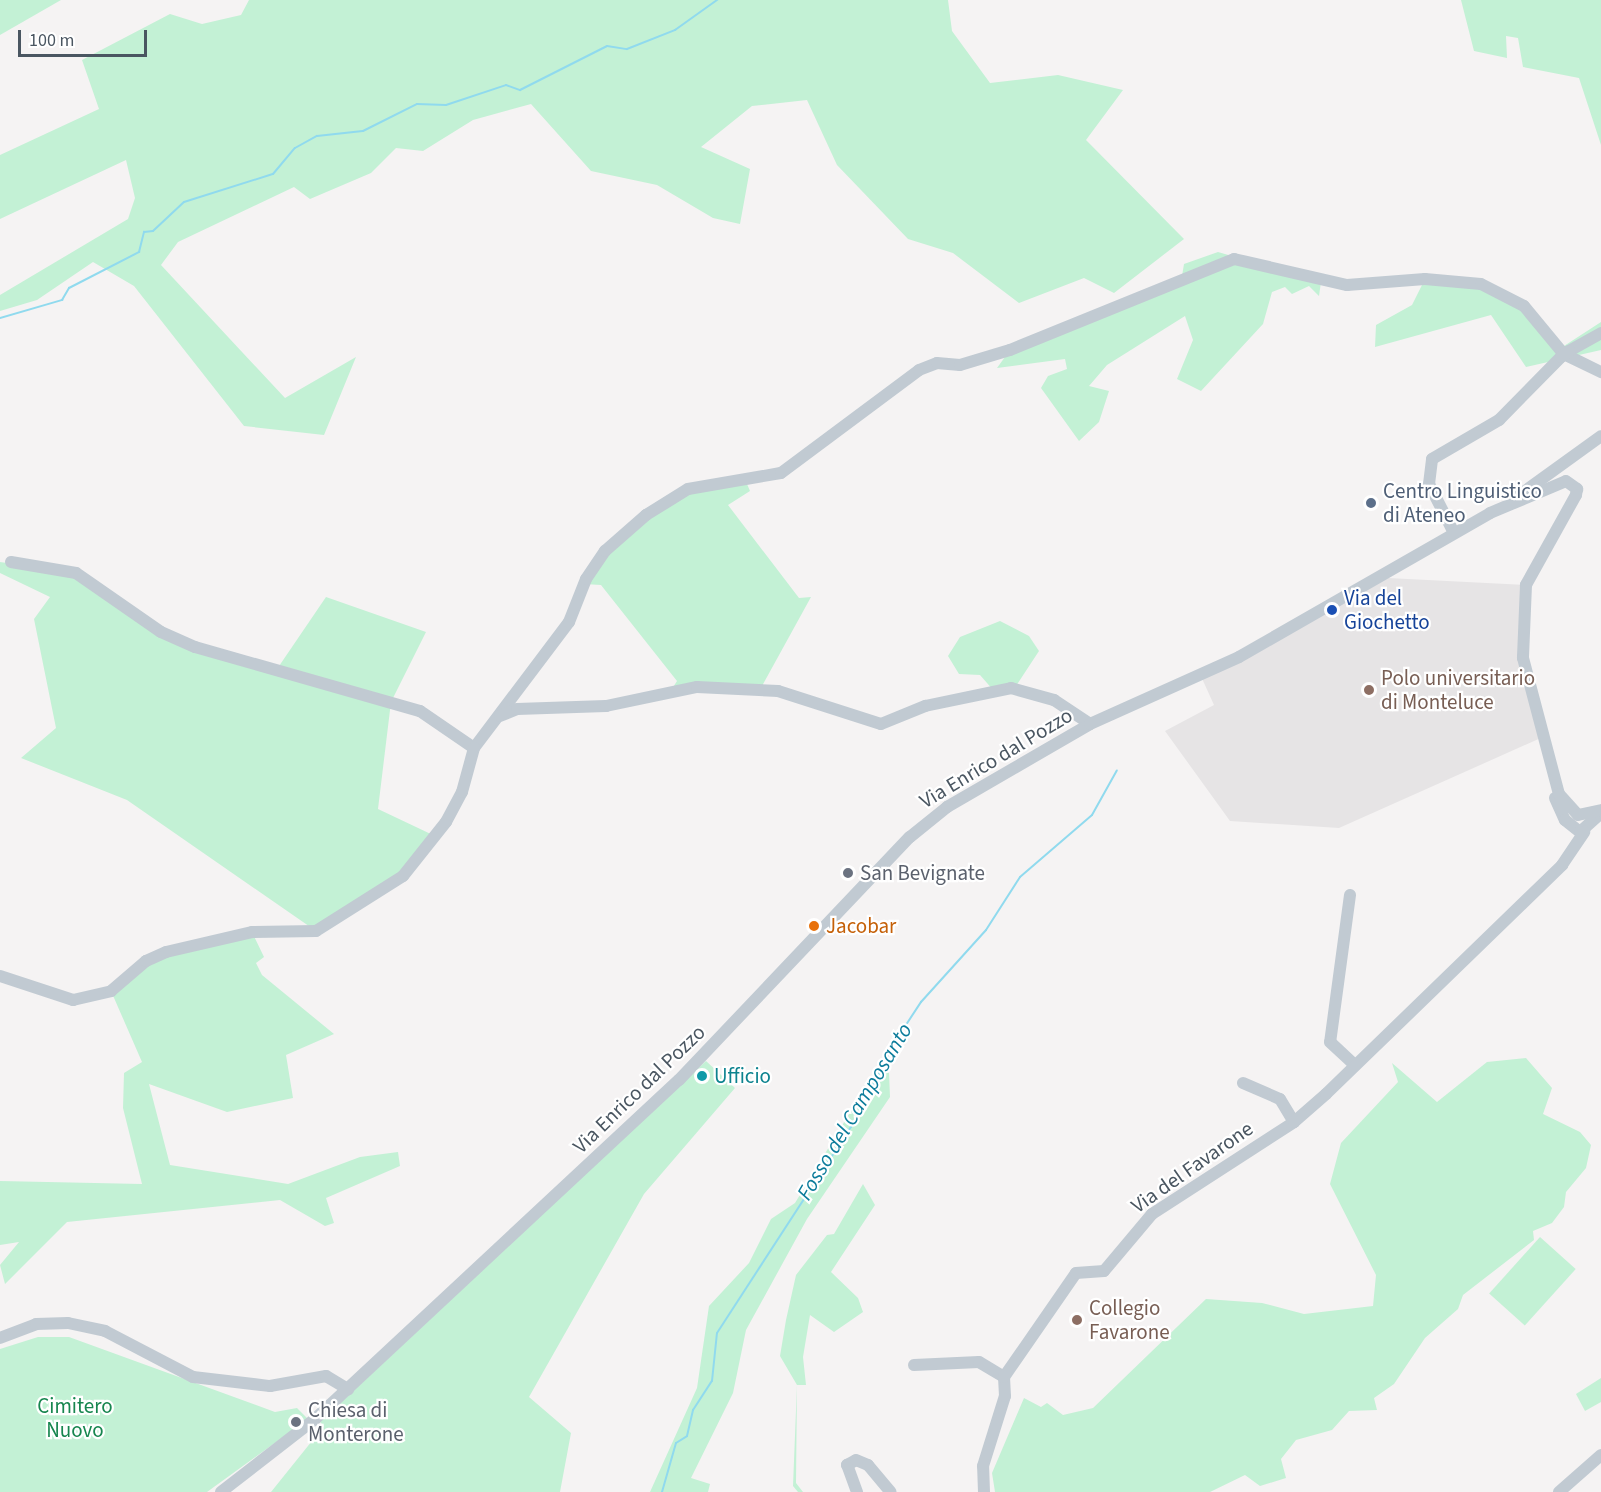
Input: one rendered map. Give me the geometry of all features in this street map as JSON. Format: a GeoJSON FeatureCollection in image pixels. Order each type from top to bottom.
{"type":"FeatureCollection","features":[{"type":"Feature","properties":{"kind":"street"},"geometry":{"type":"LineString","coordinates":[[0,976],[73,1000],[111,991],[146,961],[166,952],[252,932],[316,931],[403,876],[446,822],[462,792],[474,748],[569,622],[586,579],[605,551],[646,515],[688,489],[781,473],[882,402],[910,374],[1010,350],[1190,272],[1234,258],[1321,282],[1347,285],[1425,279],[1481,285],[1524,306],[1565,354],[1601,372]]}},
{"type":"Feature","properties":{"kind":"street"},"geometry":{"type":"LineString","coordinates":[[1454,533],[1429,484],[1432,459],[1499,420],[1565,354],[1601,333]]}},
{"type":"Feature","properties":{"kind":"street","name":"Via Enrico dal Pozzo"},"geometry":{"type":"LineString","coordinates":[[221,1492],[348,1389],[679,1080],[910,837],[964,796],[1090,724],[1239,657],[1454,533],[1512,503],[1517,492],[1601,436]]}},
{"type":"Feature","properties":{"kind":"street"},"geometry":{"type":"LineString","coordinates":[[1512,503],[1558,483],[1577,489],[1526,585],[1523,604],[1523,658],[1553,783],[1564,804],[1582,823],[1601,812]]}},
{"type":"Feature","properties":{"kind":"street"},"geometry":{"type":"LineString","coordinates":[[11,562],[76,573],[162,632],[195,647],[420,711],[474,748]]}},
{"type":"Feature","properties":{"kind":"street"},"geometry":{"type":"LineString","coordinates":[[497,717],[517,709],[606,706],[697,687],[778,691],[881,724],[925,706],[1011,688],[1054,700],[1090,724]]}},
{"type":"Feature","properties":{"kind":"street","name":"Via del Favarone"},"geometry":{"type":"LineString","coordinates":[[1004,1377],[1076,1273],[1104,1271],[1152,1214],[1294,1122],[1354,1065],[1384,1043],[1562,866],[1582,823]]}},
{"type":"Feature","properties":{"kind":"street"},"geometry":{"type":"LineString","coordinates":[[1350,895],[1330,1042],[1354,1065]]}},
{"type":"Feature","properties":{"kind":"street"},"geometry":{"type":"LineString","coordinates":[[1244,1083],[1280,1099],[1294,1122]]}},
{"type":"Feature","properties":{"kind":"street"},"geometry":{"type":"LineString","coordinates":[[0,1338],[36,1324],[68,1323],[105,1330],[193,1377],[270,1386],[326,1376],[348,1389]]}},
{"type":"Feature","properties":{"kind":"street"},"geometry":{"type":"LineString","coordinates":[[914,1365],[980,1362],[1004,1377],[1005,1396],[983,1466],[984,1492]]}},
{"type":"Feature","properties":{"kind":"street"},"geometry":{"type":"LineString","coordinates":[[1559,1492],[1601,1455]]}},
{"type":"Feature","properties":{"kind":"street"},"geometry":{"type":"LineString","coordinates":[[856,1492],[848,1465],[856,1460],[868,1465],[891,1492]]}},
{"type":"Feature","properties":{"kind":"shaded area","name":"Polo universitario di Monteluce"},"geometry":{"type":"Polygon","coordinates":[[[1388,578],[1526,585],[1523,658],[1543,737],[1339,828],[1230,821],[1165,731],[1214,705],[1200,674],[1388,578]]]}},
{"type":"Feature","properties":{"kind":"green space"},"geometry":{"type":"Polygon","coordinates":[[[0,0],[61,0],[0,35],[0,0]]]}},
{"type":"Feature","properties":{"kind":"green space"},"geometry":{"type":"Polygon","coordinates":[[[249,0],[948,0],[952,31],[990,83],[1058,75],[1123,90],[1086,140],[1184,239],[1114,293],[1084,278],[1019,303],[953,253],[908,239],[837,165],[807,100],[752,106],[701,147],[750,169],[740,224],[713,218],[657,185],[591,171],[531,104],[473,120],[423,151],[396,148],[371,173],[310,199],[294,187],[178,242],[161,265],[285,398],[356,357],[324,435],[244,426],[134,286],[93,262],[37,300],[0,311],[0,295],[128,219],[135,198],[126,160],[0,219],[0,155],[99,109],[82,60],[170,14],[202,24],[241,15],[249,0]]]}},
{"type":"Feature","properties":{"kind":"green space"},"geometry":{"type":"Polygon","coordinates":[[[1461,0],[1601,0],[1601,145],[1579,78],[1523,67],[1518,38],[1506,36],[1507,58],[1474,51],[1461,0]]]}},
{"type":"Feature","properties":{"kind":"green space"},"geometry":{"type":"Polygon","coordinates":[[[1218,252],[1321,282],[1319,296],[1309,286],[1292,294],[1285,287],[1272,292],[1263,324],[1201,391],[1177,379],[1193,340],[1185,316],[1107,365],[1089,386],[1109,391],[1099,422],[1079,441],[1041,388],[1048,376],[1067,369],[1065,359],[997,368],[1010,350],[1182,276],[1184,264],[1218,252]]]}},
{"type":"Feature","properties":{"kind":"green space"},"geometry":{"type":"Polygon","coordinates":[[[1425,279],[1502,293],[1564,346],[1601,322],[1601,350],[1526,367],[1491,315],[1375,347],[1376,325],[1412,305],[1425,279]]]}},
{"type":"Feature","properties":{"kind":"green space"},"geometry":{"type":"Polygon","coordinates":[[[744,477],[750,491],[728,505],[799,598],[811,597],[762,686],[670,692],[677,681],[601,585],[584,584],[605,551],[688,489],[744,477]]]}},
{"type":"Feature","properties":{"kind":"green space"},"geometry":{"type":"Polygon","coordinates":[[[0,562],[76,573],[162,632],[275,672],[326,597],[426,632],[391,702],[378,809],[435,836],[403,876],[316,931],[127,800],[21,758],[56,728],[34,619],[50,597],[0,573],[0,562]]]}},
{"type":"Feature","properties":{"kind":"green space"},"geometry":{"type":"Polygon","coordinates":[[[1000,621],[1029,636],[1039,651],[1014,689],[994,691],[980,675],[959,674],[948,656],[960,637],[1000,621]]]}},
{"type":"Feature","properties":{"kind":"green space"},"geometry":{"type":"Polygon","coordinates":[[[252,932],[264,957],[256,963],[262,975],[334,1034],[286,1055],[293,1098],[227,1112],[149,1084],[170,1165],[288,1184],[360,1157],[398,1152],[400,1166],[326,1198],[334,1223],[325,1226],[280,1200],[67,1222],[5,1284],[0,1265],[19,1242],[0,1245],[0,1181],[142,1184],[123,1108],[124,1073],[142,1062],[111,991],[146,961],[252,932]]]}},
{"type":"Feature","properties":{"kind":"green space"},"geometry":{"type":"Polygon","coordinates":[[[1526,1058],[1552,1088],[1543,1114],[1580,1132],[1591,1145],[1586,1168],[1566,1192],[1564,1207],[1552,1223],[1533,1231],[1534,1240],[1463,1295],[1458,1309],[1425,1338],[1394,1384],[1374,1398],[1377,1410],[1349,1411],[1332,1430],[1296,1440],[1281,1459],[1286,1478],[1260,1486],[1245,1475],[1210,1492],[995,1492],[992,1473],[1024,1398],[1041,1407],[1047,1403],[1063,1415],[1093,1408],[1206,1299],[1262,1303],[1304,1314],[1373,1306],[1376,1275],[1330,1184],[1341,1143],[1398,1082],[1392,1063],[1437,1102],[1487,1062],[1526,1058]]]}},
{"type":"Feature","properties":{"kind":"green space"},"geometry":{"type":"Polygon","coordinates":[[[706,1061],[735,1088],[644,1194],[529,1397],[571,1433],[560,1492],[271,1492],[324,1426],[320,1422],[706,1061]]]}},
{"type":"Feature","properties":{"kind":"green space"},"geometry":{"type":"Polygon","coordinates":[[[880,1063],[889,1073],[890,1097],[807,1219],[746,1330],[733,1393],[691,1478],[710,1484],[708,1492],[650,1492],[697,1388],[709,1306],[749,1263],[771,1219],[795,1203],[880,1063]]]}},
{"type":"Feature","properties":{"kind":"green space"},"geometry":{"type":"Polygon","coordinates":[[[863,1184],[875,1205],[831,1272],[858,1298],[863,1312],[834,1332],[810,1315],[803,1357],[806,1385],[797,1385],[780,1356],[796,1275],[827,1235],[834,1234],[863,1184]]]}},
{"type":"Feature","properties":{"kind":"green space"},"geometry":{"type":"Polygon","coordinates":[[[1540,1237],[1576,1269],[1525,1326],[1489,1293],[1540,1237]]]}},
{"type":"Feature","properties":{"kind":"green space","name":"Cimitero Nuovo"},"geometry":{"type":"Polygon","coordinates":[[[38,1337],[69,1337],[275,1412],[297,1408],[308,1419],[207,1492],[0,1492],[0,1349],[38,1337]]]}},
{"type":"Feature","properties":{"kind":"green space"},"geometry":{"type":"Polygon","coordinates":[[[1601,1378],[1601,1402],[1585,1411],[1576,1394],[1601,1378]]]}},
{"type":"Feature","properties":{"kind":"green space"},"geometry":{"type":"Polygon","coordinates":[[[797,1385],[796,1483],[803,1492],[798,1492],[793,1486],[797,1385]]]}},
{"type":"Feature","properties":{"kind":"waterway"},"geometry":{"type":"LineString","coordinates":[[0,318],[62,300],[69,288],[139,252],[144,232],[153,231],[184,202],[273,174],[295,148],[317,136],[363,131],[417,104],[446,105],[506,85],[520,90],[607,46],[627,49],[675,30],[717,0]]}},
{"type":"Feature","properties":{"kind":"waterway","name":"Fosso del Camposanto"},"geometry":{"type":"LineString","coordinates":[[662,1492],[676,1443],[687,1436],[693,1410],[712,1381],[717,1333],[851,1127],[898,1037],[921,1002],[986,930],[1020,877],[1092,815],[1117,770]]}},
{"type":"Feature","properties":{"kind":"place","name":"Centro Linguistico di Ateneo"},"geometry":{"type":"Point","coordinates":[1371,503]}},
{"type":"Feature","properties":{"kind":"place","name":"Via del Giochetto"},"geometry":{"type":"Point","coordinates":[1332,610]}},
{"type":"Feature","properties":{"kind":"place","name":"Polo universitario di Monteluce"},"geometry":{"type":"Point","coordinates":[1369,690]}},
{"type":"Feature","properties":{"kind":"place","name":"San Bevignate"},"geometry":{"type":"Point","coordinates":[848,873]}},
{"type":"Feature","properties":{"kind":"place","name":"Jacobar"},"geometry":{"type":"Point","coordinates":[814,926]}},
{"type":"Feature","properties":{"kind":"place","name":"Ufficio"},"geometry":{"type":"Point","coordinates":[702,1076]}},
{"type":"Feature","properties":{"kind":"place","name":"Collegio Favarone"},"geometry":{"type":"Point","coordinates":[1077,1320]}},
{"type":"Feature","properties":{"kind":"place","name":"Chiesa di Monterone"},"geometry":{"type":"Point","coordinates":[296,1422]}}]}
